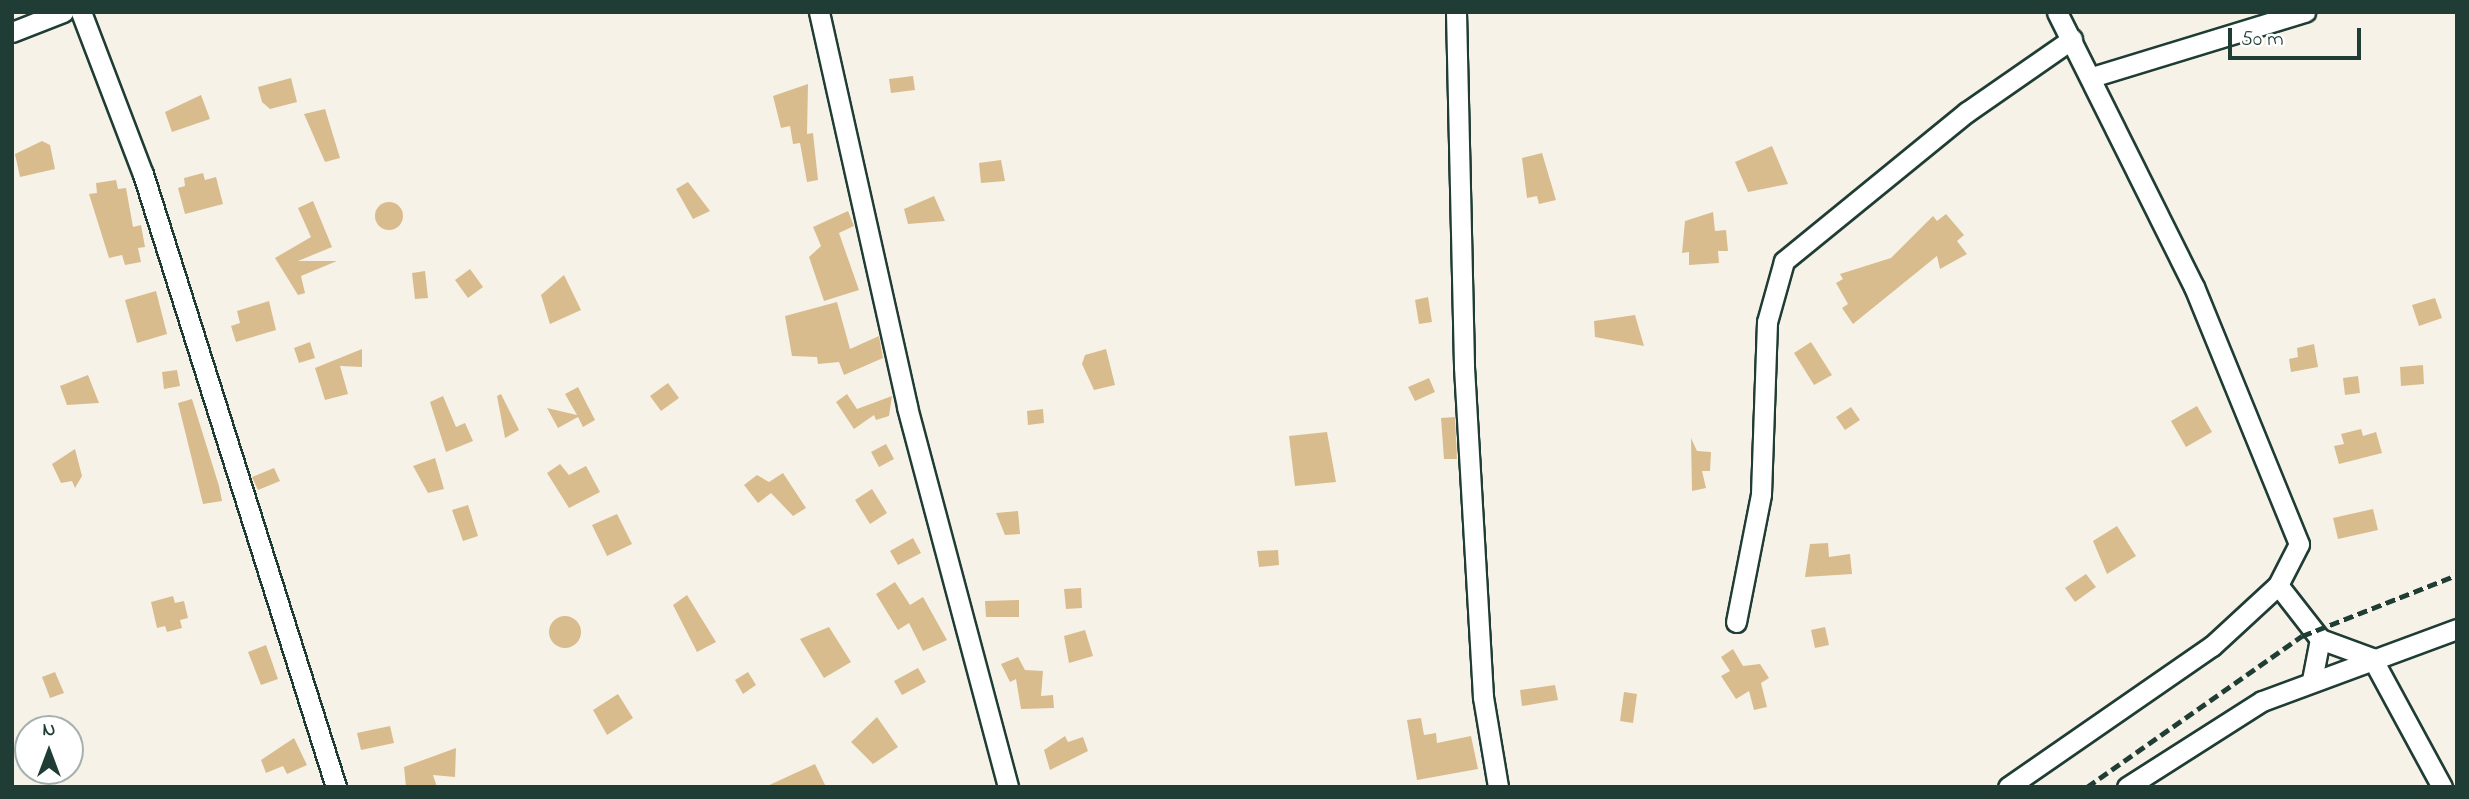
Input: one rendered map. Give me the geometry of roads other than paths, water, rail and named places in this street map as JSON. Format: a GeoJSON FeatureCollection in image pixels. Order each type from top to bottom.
{"type":"FeatureCollection","features":[{"type":"Feature","properties":{"kind":"street"},"geometry":{"type":"LineString","coordinates":[[12,32],[63,12]]}},
{"type":"Feature","properties":{"kind":"street"},"geometry":{"type":"LineString","coordinates":[[81,12],[143,174],[336,787]]}},
{"type":"Feature","properties":{"kind":"street"},"geometry":{"type":"LineString","coordinates":[[819,12],[907,407],[1008,787]]}},
{"type":"Feature","properties":{"kind":"street"},"geometry":{"type":"LineString","coordinates":[[1456,12],[1464,367],[1483,697],[1498,787]]}},
{"type":"Feature","properties":{"kind":"street"},"geometry":{"type":"LineString","coordinates":[[2008,787],[2202,653],[2278,585],[2299,544],[2293,517],[2194,287],[2092,77],[2057,12]]}},
{"type":"Feature","properties":{"kind":"street"},"geometry":{"type":"LineString","coordinates":[[2092,77],[2305,12]]}},
{"type":"Feature","properties":{"kind":"street"},"geometry":{"type":"LineString","coordinates":[[1736,622],[1761,494],[1767,322],[1784,261],[1967,113],[2072,39]]}},
{"type":"Feature","properties":{"kind":"street"},"geometry":{"type":"LineString","coordinates":[[2278,585],[2320,639],[2372,658],[2442,787]]}},
{"type":"Feature","properties":{"kind":"street"},"geometry":{"type":"LineString","coordinates":[[2127,787],[2209,731],[2312,680],[2457,629]]}},
{"type":"Feature","properties":{"kind":"street"},"geometry":{"type":"LineString","coordinates":[[2312,680],[2320,639]]}},
{"type":"Feature","properties":{"kind":"railway"},"geometry":{"type":"LineString","coordinates":[[2087,787],[2302,636],[2457,575]]}}]}
